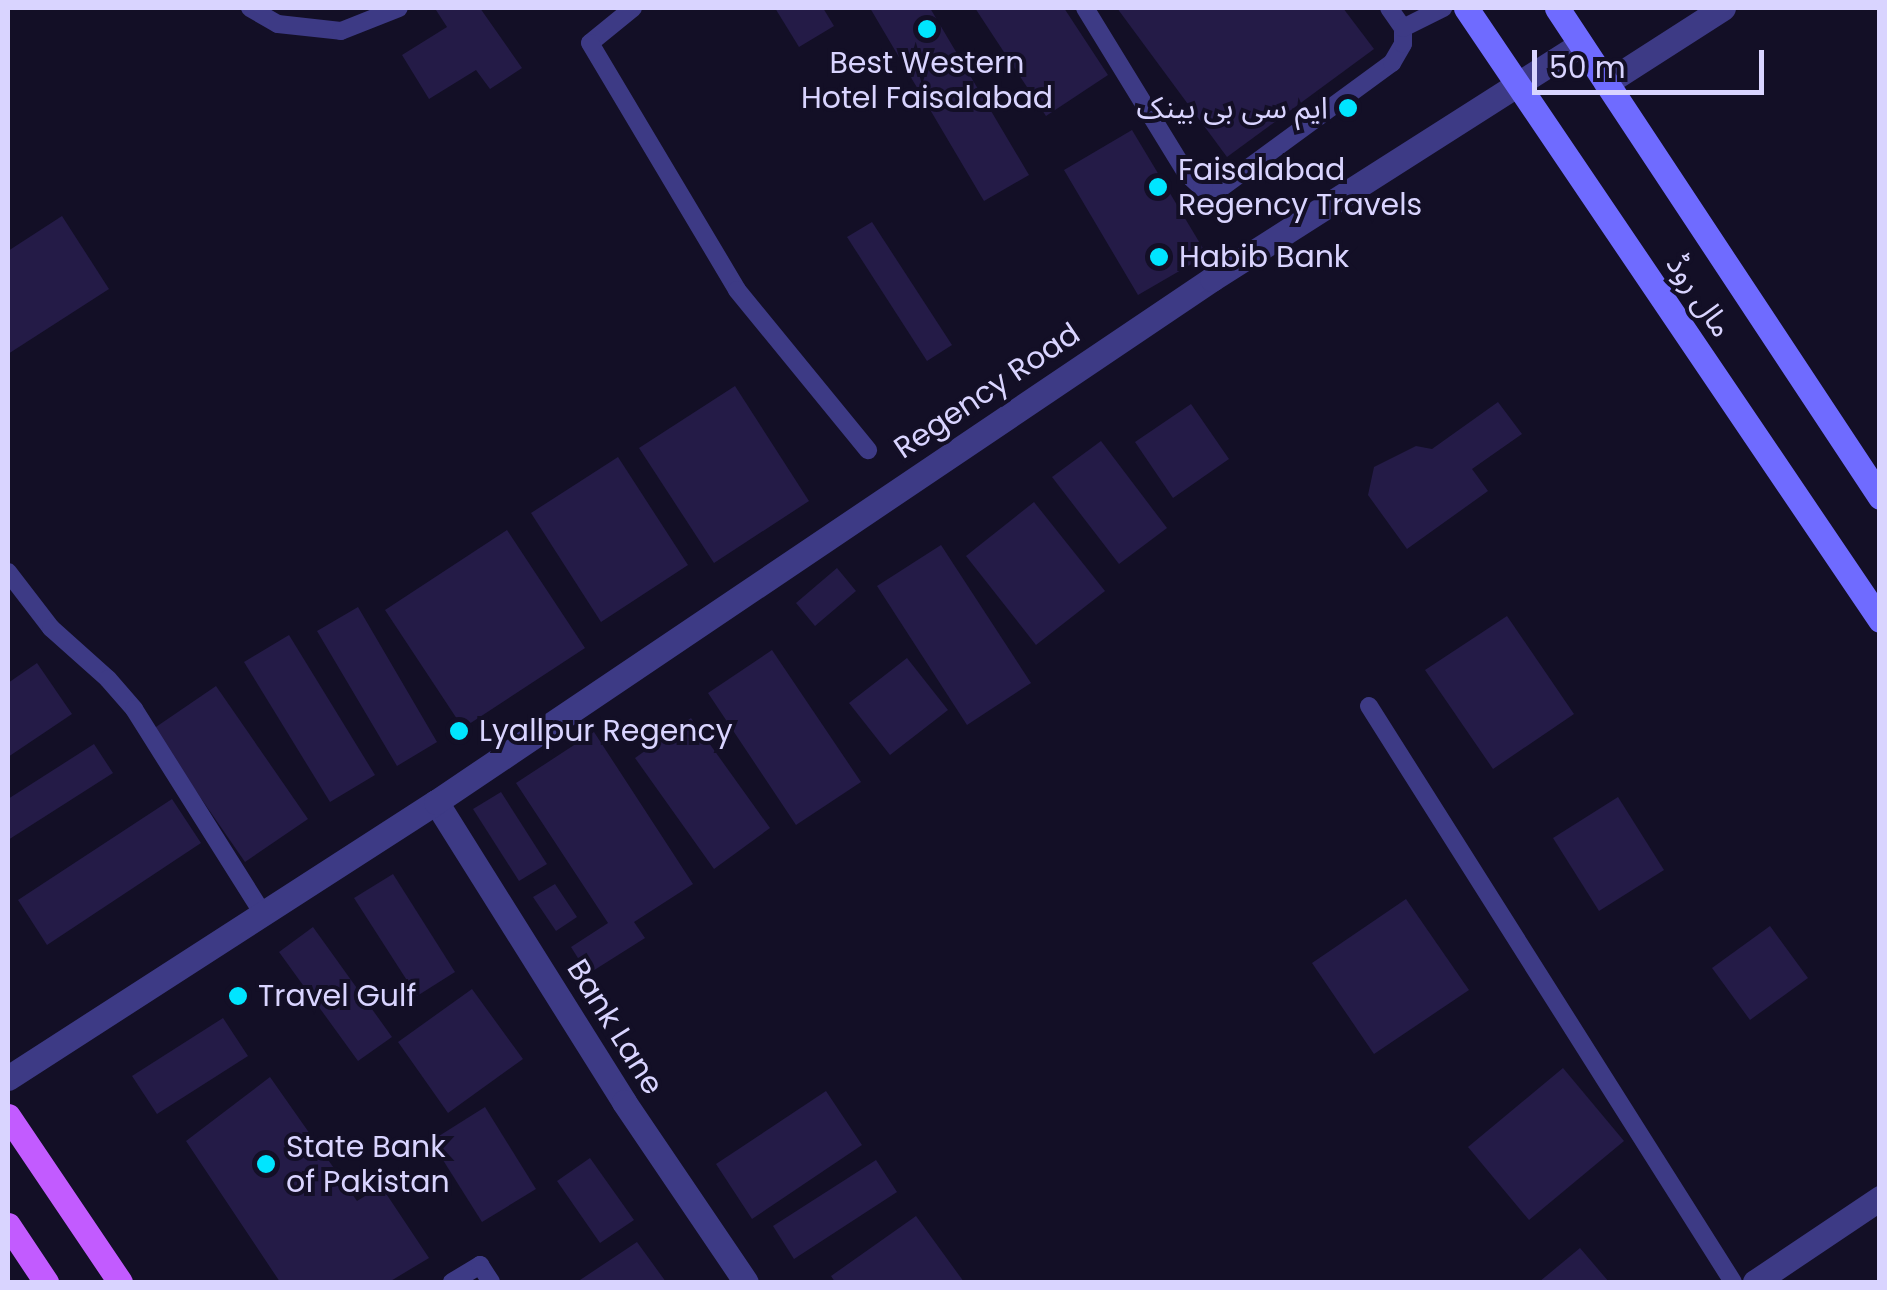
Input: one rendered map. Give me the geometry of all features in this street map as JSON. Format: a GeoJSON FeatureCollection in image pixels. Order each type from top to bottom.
{"type":"FeatureCollection","features":[{"type":"Feature","properties":{"kind":"main road","name":"مال روڈ"},"geometry":{"type":"LineString","coordinates":[[1466,8],[1880,620]]}},
{"type":"Feature","properties":{"kind":"main road","name":"مال روڈ"},"geometry":{"type":"LineString","coordinates":[[1557,8],[1880,496]]}},
{"type":"Feature","properties":{"kind":"main road"},"geometry":{"type":"LineString","coordinates":[[8,1116],[120,1282]]}},
{"type":"Feature","properties":{"kind":"main road"},"geometry":{"type":"LineString","coordinates":[[8,1226],[46,1282]]}},
{"type":"Feature","properties":{"kind":"street"},"geometry":{"type":"LineString","coordinates":[[1606,83],[1724,8]]}},
{"type":"Feature","properties":{"kind":"street","name":"Regency Road"},"geometry":{"type":"LineString","coordinates":[[8,1078],[261,911],[436,802],[1212,279],[1581,44]]}},
{"type":"Feature","properties":{"kind":"street","name":"Bank Lane"},"geometry":{"type":"LineString","coordinates":[[436,802],[624,1102],[746,1282]]}},
{"type":"Feature","properties":{"kind":"street"},"geometry":{"type":"LineString","coordinates":[[1755,1282],[1880,1198]]}},
{"type":"Feature","properties":{"kind":"lane"},"geometry":{"type":"LineString","coordinates":[[250,8],[278,24],[341,31],[400,8]]}},
{"type":"Feature","properties":{"kind":"lane"},"geometry":{"type":"LineString","coordinates":[[634,8],[590,43],[737,290],[868,450]]}},
{"type":"Feature","properties":{"kind":"lane"},"geometry":{"type":"LineString","coordinates":[[1085,8],[1186,173],[1202,188],[1221,188],[1392,63],[1402,44],[1403,28],[1389,8]]}},
{"type":"Feature","properties":{"kind":"lane"},"geometry":{"type":"LineString","coordinates":[[1403,28],[1443,8]]}},
{"type":"Feature","properties":{"kind":"lane"},"geometry":{"type":"LineString","coordinates":[[8,572],[52,628],[108,679],[134,709],[261,911]]}},
{"type":"Feature","properties":{"kind":"lane"},"geometry":{"type":"LineString","coordinates":[[1370,706],[1732,1282]]}},
{"type":"Feature","properties":{"kind":"lane"},"geometry":{"type":"LineString","coordinates":[[452,1282],[480,1264],[491,1282]]}},
{"type":"Feature","properties":{"kind":"building"},"geometry":{"type":"Polygon","coordinates":[[[480,8],[522,68],[490,89],[476,70],[429,99],[402,55],[447,27],[436,10],[480,8]]]}},
{"type":"Feature","properties":{"kind":"building"},"geometry":{"type":"Polygon","coordinates":[[[775,8],[823,8],[834,26],[799,47],[775,8]]]}},
{"type":"Feature","properties":{"kind":"building"},"geometry":{"type":"Polygon","coordinates":[[[870,8],[930,8],[1029,175],[984,201],[870,8]]]}},
{"type":"Feature","properties":{"kind":"building"},"geometry":{"type":"Polygon","coordinates":[[[975,8],[1064,8],[1108,75],[1046,116],[975,8]]]}},
{"type":"Feature","properties":{"kind":"building"},"geometry":{"type":"Polygon","coordinates":[[[1117,8],[1343,8],[1374,49],[1227,157],[1117,8]]]}},
{"type":"Feature","properties":{"kind":"building"},"geometry":{"type":"Polygon","coordinates":[[[1132,130],[1207,255],[1138,295],[1064,170],[1132,130]]]}},
{"type":"Feature","properties":{"kind":"building"},"geometry":{"type":"Polygon","coordinates":[[[62,216],[109,289],[8,354],[8,251],[62,216]]]}},
{"type":"Feature","properties":{"kind":"building"},"geometry":{"type":"Polygon","coordinates":[[[872,222],[952,345],[927,361],[847,237],[872,222]]]}},
{"type":"Feature","properties":{"kind":"building"},"geometry":{"type":"Polygon","coordinates":[[[735,386],[809,501],[714,563],[639,448],[735,386]]]}},
{"type":"Feature","properties":{"kind":"building"},"geometry":{"type":"Polygon","coordinates":[[[1498,402],[1522,434],[1472,469],[1488,491],[1407,549],[1368,495],[1374,467],[1416,446],[1432,449],[1498,402]]]}},
{"type":"Feature","properties":{"kind":"building"},"geometry":{"type":"Polygon","coordinates":[[[1191,404],[1229,459],[1173,498],[1135,442],[1191,404]]]}},
{"type":"Feature","properties":{"kind":"building"},"geometry":{"type":"Polygon","coordinates":[[[1101,441],[1167,528],[1119,564],[1052,477],[1101,441]]]}},
{"type":"Feature","properties":{"kind":"building"},"geometry":{"type":"Polygon","coordinates":[[[618,457],[688,565],[601,622],[531,513],[618,457]]]}},
{"type":"Feature","properties":{"kind":"building"},"geometry":{"type":"Polygon","coordinates":[[[1034,502],[1105,591],[1036,645],[966,556],[1034,502]]]}},
{"type":"Feature","properties":{"kind":"building"},"geometry":{"type":"Polygon","coordinates":[[[507,530],[585,648],[463,728],[385,610],[507,530]]]}},
{"type":"Feature","properties":{"kind":"building"},"geometry":{"type":"Polygon","coordinates":[[[941,545],[1031,683],[967,725],[877,586],[941,545]]]}},
{"type":"Feature","properties":{"kind":"building"},"geometry":{"type":"Polygon","coordinates":[[[837,568],[856,591],[815,626],[796,603],[837,568]]]}},
{"type":"Feature","properties":{"kind":"building"},"geometry":{"type":"Polygon","coordinates":[[[358,607],[437,742],[397,766],[317,631],[358,607]]]}},
{"type":"Feature","properties":{"kind":"building"},"geometry":{"type":"Polygon","coordinates":[[[1507,616],[1574,714],[1493,769],[1425,670],[1507,616]]]}},
{"type":"Feature","properties":{"kind":"building"},"geometry":{"type":"Polygon","coordinates":[[[289,635],[375,775],[330,802],[244,662],[289,635]]]}},
{"type":"Feature","properties":{"kind":"building"},"geometry":{"type":"Polygon","coordinates":[[[772,650],[861,782],[796,825],[708,693],[772,650]]]}},
{"type":"Feature","properties":{"kind":"building"},"geometry":{"type":"Polygon","coordinates":[[[907,658],[948,710],[890,755],[849,703],[907,658]]]}},
{"type":"Feature","properties":{"kind":"building"},"geometry":{"type":"Polygon","coordinates":[[[37,663],[72,714],[8,757],[8,683],[37,663]]]}},
{"type":"Feature","properties":{"kind":"building"},"geometry":{"type":"Polygon","coordinates":[[[216,686],[308,819],[245,862],[153,729],[216,686]]]}},
{"type":"Feature","properties":{"kind":"building"},"geometry":{"type":"Polygon","coordinates":[[[691,718],[770,828],[714,869],[635,758],[691,718]]]}},
{"type":"Feature","properties":{"kind":"building"},"geometry":{"type":"Polygon","coordinates":[[[594,732],[693,884],[634,922],[645,938],[588,974],[571,947],[608,923],[516,783],[594,732]]]}},
{"type":"Feature","properties":{"kind":"building"},"geometry":{"type":"Polygon","coordinates":[[[94,744],[113,773],[8,840],[8,799],[94,744]]]}},
{"type":"Feature","properties":{"kind":"building"},"geometry":{"type":"Polygon","coordinates":[[[501,792],[547,864],[519,881],[473,809],[501,792]]]}},
{"type":"Feature","properties":{"kind":"building"},"geometry":{"type":"Polygon","coordinates":[[[1618,797],[1664,870],[1599,911],[1553,838],[1618,797]]]}},
{"type":"Feature","properties":{"kind":"building"},"geometry":{"type":"Polygon","coordinates":[[[172,799],[201,843],[47,945],[18,900],[172,799]]]}},
{"type":"Feature","properties":{"kind":"building"},"geometry":{"type":"Polygon","coordinates":[[[393,874],[455,972],[417,996],[354,898],[393,874]]]}},
{"type":"Feature","properties":{"kind":"building"},"geometry":{"type":"Polygon","coordinates":[[[555,884],[577,917],[556,931],[533,897],[555,884]]]}},
{"type":"Feature","properties":{"kind":"building"},"geometry":{"type":"Polygon","coordinates":[[[1406,899],[1469,990],[1374,1054],[1312,963],[1406,899]]]}},
{"type":"Feature","properties":{"kind":"building"},"geometry":{"type":"Polygon","coordinates":[[[1770,926],[1808,978],[1750,1020],[1712,968],[1770,926]]]}},
{"type":"Feature","properties":{"kind":"building"},"geometry":{"type":"Polygon","coordinates":[[[313,927],[392,1037],[358,1061],[279,952],[313,927]]]}},
{"type":"Feature","properties":{"kind":"building"},"geometry":{"type":"Polygon","coordinates":[[[472,989],[523,1059],[448,1113],[398,1042],[472,989]]]}},
{"type":"Feature","properties":{"kind":"building"},"geometry":{"type":"Polygon","coordinates":[[[223,1018],[248,1056],[157,1114],[132,1076],[223,1018]]]}},
{"type":"Feature","properties":{"kind":"building"},"geometry":{"type":"Polygon","coordinates":[[[1563,1068],[1624,1141],[1529,1220],[1468,1147],[1563,1068]]]}},
{"type":"Feature","properties":{"kind":"building","name":"State Bank of Pakistan"},"geometry":{"type":"Polygon","coordinates":[[[270,1077],[357,1201],[381,1186],[429,1258],[389,1282],[280,1282],[186,1141],[270,1077]]]}},
{"type":"Feature","properties":{"kind":"building"},"geometry":{"type":"Polygon","coordinates":[[[826,1091],[862,1145],[752,1219],[716,1164],[826,1091]]]}},
{"type":"Feature","properties":{"kind":"building"},"geometry":{"type":"Polygon","coordinates":[[[485,1107],[536,1189],[482,1222],[431,1141],[485,1107]]]}},
{"type":"Feature","properties":{"kind":"building"},"geometry":{"type":"Polygon","coordinates":[[[590,1158],[634,1220],[600,1243],[557,1181],[590,1158]]]}},
{"type":"Feature","properties":{"kind":"building"},"geometry":{"type":"Polygon","coordinates":[[[876,1160],[897,1192],[794,1259],[773,1226],[876,1160]]]}},
{"type":"Feature","properties":{"kind":"building"},"geometry":{"type":"Polygon","coordinates":[[[916,1216],[964,1282],[835,1282],[831,1276],[916,1216]]]}},
{"type":"Feature","properties":{"kind":"building"},"geometry":{"type":"Polygon","coordinates":[[[637,1242],[666,1282],[577,1282],[637,1242]]]}},
{"type":"Feature","properties":{"kind":"building"},"geometry":{"type":"Polygon","coordinates":[[[1580,1248],[1609,1282],[1539,1282],[1580,1248]]]}},
{"type":"Feature","properties":{"kind":"place","name":"Best Western Hotel Faisalabad"},"geometry":{"type":"Point","coordinates":[927,29]}},
{"type":"Feature","properties":{"kind":"place","name":"ایم سی بی بینک"},"geometry":{"type":"Point","coordinates":[1348,108]}},
{"type":"Feature","properties":{"kind":"place","name":"Faisalabad Regency Travels"},"geometry":{"type":"Point","coordinates":[1158,187]}},
{"type":"Feature","properties":{"kind":"place","name":"Habib Bank"},"geometry":{"type":"Point","coordinates":[1159,257]}},
{"type":"Feature","properties":{"kind":"place","name":"Lyallpur Regency"},"geometry":{"type":"Point","coordinates":[459,731]}},
{"type":"Feature","properties":{"kind":"place","name":"Travel Gulf"},"geometry":{"type":"Point","coordinates":[238,996]}},
{"type":"Feature","properties":{"kind":"place","name":"State Bank of Pakistan"},"geometry":{"type":"Point","coordinates":[266,1164]}}]}
